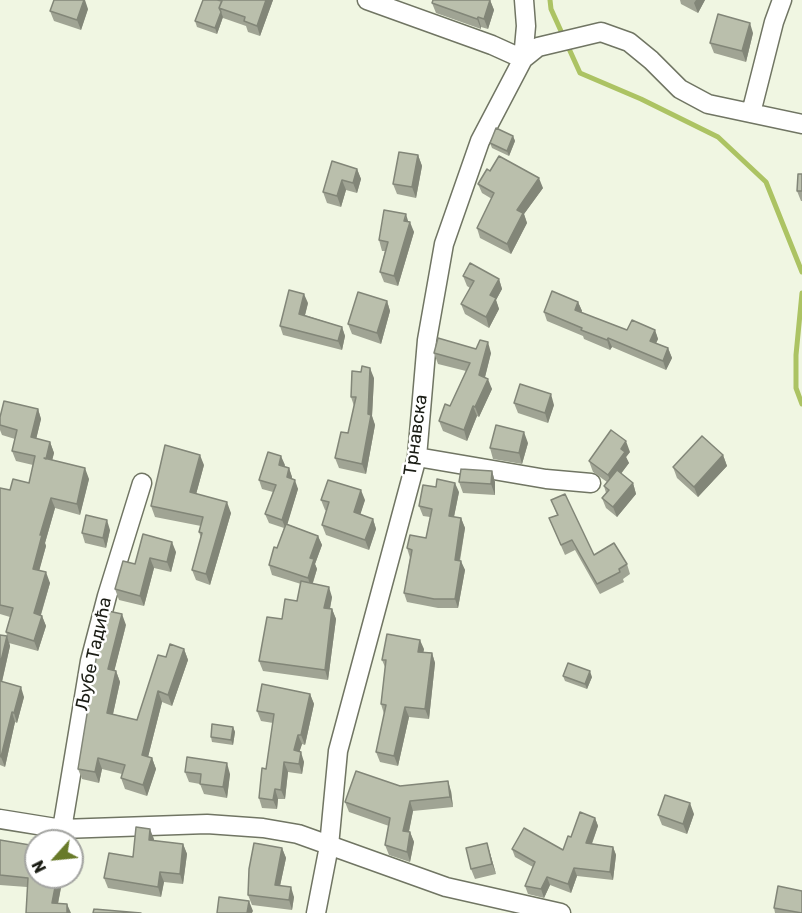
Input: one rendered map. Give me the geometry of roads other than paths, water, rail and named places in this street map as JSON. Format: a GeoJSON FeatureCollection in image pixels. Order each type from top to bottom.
{"type":"FeatureCollection","features":[{"type":"Feature","properties":{"kind":"street"},"geometry":{"type":"LineString","coordinates":[[367,0],[492,45],[523,59],[538,47],[601,32],[629,42],[680,89],[708,104],[802,124]]}},
{"type":"Feature","properties":{"kind":"street","name":"Трнавска"},"geometry":{"type":"LineString","coordinates":[[316,913],[329,846],[338,751],[417,457],[427,340],[444,244],[480,141],[523,59],[526,26],[524,0]]}},
{"type":"Feature","properties":{"kind":"street"},"geometry":{"type":"LineString","coordinates":[[751,113],[774,22],[782,0]]}},
{"type":"Feature","properties":{"kind":"street"},"geometry":{"type":"LineString","coordinates":[[417,457],[546,479],[591,483]]}},
{"type":"Feature","properties":{"kind":"street","name":"Љубе Тадића"},"geometry":{"type":"LineString","coordinates":[[62,829],[90,661],[106,596],[142,483]]}},
{"type":"Feature","properties":{"kind":"street"},"geometry":{"type":"LineString","coordinates":[[0,819],[62,829],[207,824],[263,828],[298,834],[446,887],[561,913]]}},
{"type":"Feature","properties":{"kind":"waterway"},"geometry":{"type":"LineString","coordinates":[[550,0],[551,9],[580,73],[641,99],[718,137],[766,182],[802,272]]}},
{"type":"Feature","properties":{"kind":"waterway"},"geometry":{"type":"LineString","coordinates":[[802,293],[796,355],[796,388],[802,404]]}}]}
